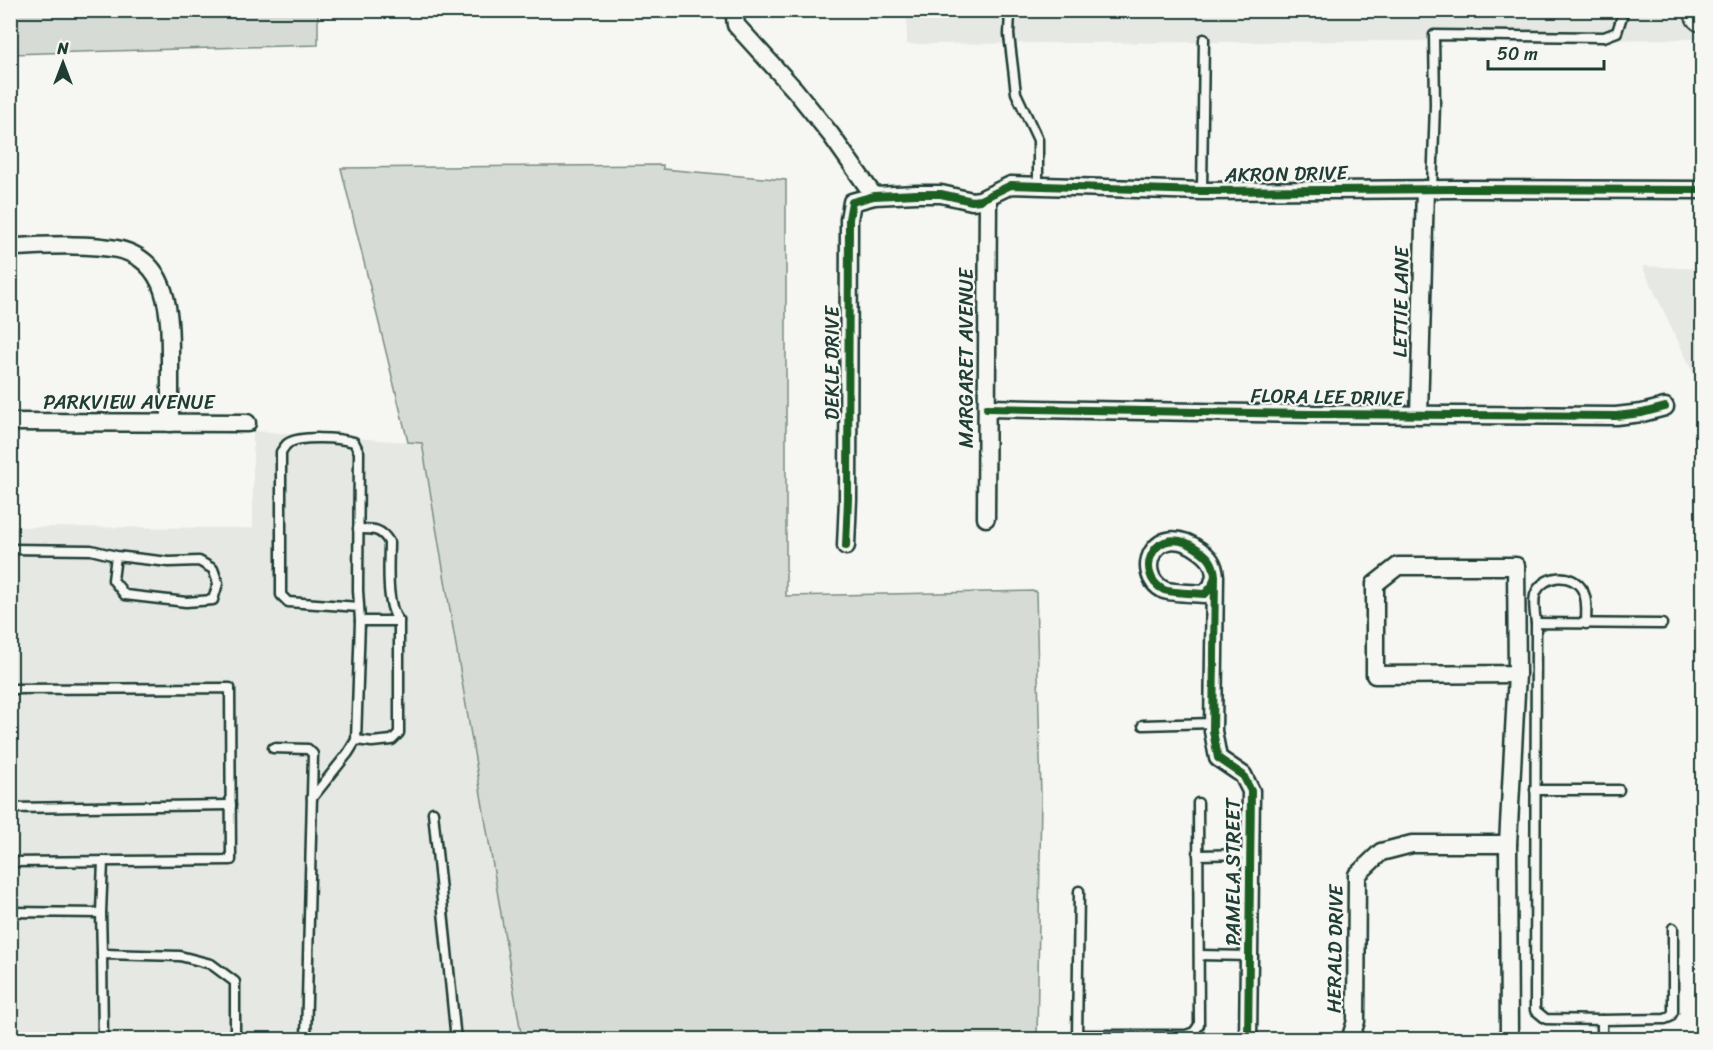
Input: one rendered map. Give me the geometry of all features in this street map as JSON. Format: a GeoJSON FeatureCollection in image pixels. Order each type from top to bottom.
{"type":"FeatureCollection","features":[{"type":"Feature","properties":{"kind":"highway"},"geometry":{"type":"LineString","coordinates":[[1700,10],[1702,15]]}},
{"type":"Feature","properties":{"kind":"street"},"geometry":{"type":"LineString","coordinates":[[734,10],[736,26],[795,90],[831,135],[874,196]]}},
{"type":"Feature","properties":{"kind":"street","name":"AKRON DRIVE"},"geometry":{"type":"LineString","coordinates":[[874,196],[941,195],[972,201],[988,197],[1011,185],[1202,191],[1702,189]]}},
{"type":"Feature","properties":{"kind":"street","name":"LETTIE LANE"},"geometry":{"type":"LineString","coordinates":[[1419,415],[1429,189]]}},
{"type":"Feature","properties":{"kind":"street","name":"DEKLE DRIVE"},"geometry":{"type":"LineString","coordinates":[[846,546],[849,219],[852,202],[874,196]]}},
{"type":"Feature","properties":{"kind":"street","name":"MARGARET AVENUE"},"geometry":{"type":"LineString","coordinates":[[986,518],[988,197]]}},
{"type":"Feature","properties":{"kind":"street"},"geometry":{"type":"LineString","coordinates":[[10,247],[66,246],[115,249],[141,260],[151,269],[164,292],[170,319],[170,423]]}},
{"type":"Feature","properties":{"kind":"street","name":"FLORA LEE DRIVE"},"geometry":{"type":"LineString","coordinates":[[987,408],[1616,417],[1665,407]]}},
{"type":"Feature","properties":{"kind":"street","name":"PARKVIEW AVENUE"},"geometry":{"type":"LineString","coordinates":[[10,422],[248,423]]}},
{"type":"Feature","properties":{"kind":"street"},"geometry":{"type":"LineString","coordinates":[[1509,1040],[1508,844],[1517,674],[1516,566],[1398,566],[1375,584],[1375,675],[1517,674]]}},
{"type":"Feature","properties":{"kind":"street","name":"PAMELA STREET"},"geometry":{"type":"LineString","coordinates":[[1215,576],[1214,723],[1218,758],[1243,775],[1251,791],[1248,1040]]}},
{"type":"Feature","properties":{"kind":"street","name":"HERALD DRIVE"},"geometry":{"type":"LineString","coordinates":[[1350,1040],[1356,1021],[1357,874],[1381,852],[1412,844],[1508,844]]}},
{"type":"Feature","properties":{"kind":"lane"},"geometry":{"type":"LineString","coordinates":[[1010,10],[1010,35],[1016,93],[1038,140],[1038,186]]}},
{"type":"Feature","properties":{"kind":"lane"},"geometry":{"type":"LineString","coordinates":[[1429,189],[1435,105],[1434,35],[1604,37],[1617,32],[1624,10]]}},
{"type":"Feature","properties":{"kind":"lane"},"geometry":{"type":"LineString","coordinates":[[1202,191],[1204,39]]}},
{"type":"Feature","properties":{"kind":"lane"},"geometry":{"type":"LineString","coordinates":[[312,798],[356,740],[360,621],[359,452],[354,442],[344,439],[300,439],[287,445],[281,452],[281,595],[288,602],[359,607]]}},
{"type":"Feature","properties":{"kind":"lane"},"geometry":{"type":"LineString","coordinates":[[356,740],[372,742],[392,740],[399,733],[399,621],[394,615],[390,598],[389,542],[385,534],[375,529],[358,529]]}},
{"type":"Feature","properties":{"kind":"lane"},"geometry":{"type":"LineString","coordinates":[[10,549],[91,550],[116,556],[198,561],[213,569],[218,583],[213,600],[186,602],[125,595],[112,580],[116,556]]}},
{"type":"Feature","properties":{"kind":"lane"},"geometry":{"type":"LineString","coordinates":[[1586,624],[1584,593],[1576,582],[1563,577],[1548,580],[1538,589],[1534,602],[1536,623],[1535,1010],[1546,1019],[1665,1019],[1670,1017],[1673,1012],[1673,928]]}},
{"type":"Feature","properties":{"kind":"lane"},"geometry":{"type":"LineString","coordinates":[[360,621],[399,621]]}},
{"type":"Feature","properties":{"kind":"lane"},"geometry":{"type":"LineString","coordinates":[[1536,623],[1662,624]]}},
{"type":"Feature","properties":{"kind":"lane"},"geometry":{"type":"LineString","coordinates":[[10,689],[230,688],[231,805],[231,860],[10,862]]}},
{"type":"Feature","properties":{"kind":"lane"},"geometry":{"type":"LineString","coordinates":[[1143,725],[1214,723]]}},
{"type":"Feature","properties":{"kind":"lane"},"geometry":{"type":"LineString","coordinates":[[273,748],[308,749],[313,754],[306,1040]]}},
{"type":"Feature","properties":{"kind":"lane"},"geometry":{"type":"LineString","coordinates":[[1535,790],[1619,790]]}},
{"type":"Feature","properties":{"kind":"lane"},"geometry":{"type":"LineString","coordinates":[[1079,891],[1077,1037],[1186,1035],[1194,1032],[1199,1025],[1198,803]]}},
{"type":"Feature","properties":{"kind":"lane"},"geometry":{"type":"LineString","coordinates":[[10,808],[231,805]]}},
{"type":"Feature","properties":{"kind":"lane"},"geometry":{"type":"LineString","coordinates":[[433,812],[456,1040]]}},
{"type":"Feature","properties":{"kind":"lane"},"geometry":{"type":"LineString","coordinates":[[1198,855],[1251,854]]}},
{"type":"Feature","properties":{"kind":"lane"},"geometry":{"type":"LineString","coordinates":[[103,861],[101,912],[103,1040]]}},
{"type":"Feature","properties":{"kind":"lane"},"geometry":{"type":"LineString","coordinates":[[10,912],[101,912]]}},
{"type":"Feature","properties":{"kind":"lane"},"geometry":{"type":"LineString","coordinates":[[102,954],[180,956],[211,964],[235,982],[235,1040]]}},
{"type":"Feature","properties":{"kind":"lane"},"geometry":{"type":"LineString","coordinates":[[1199,955],[1249,956]]}},
{"type":"Feature","properties":{"kind":"lane"},"geometry":{"type":"LineString","coordinates":[[1602,1020],[1602,1040]]}},
{"type":"Feature","properties":{"kind":"shaded area"},"geometry":{"type":"Polygon","coordinates":[[[907,10],[1682,10],[1699,39],[907,44],[907,10]]]}},
{"type":"Feature","properties":{"kind":"shaded area"},"geometry":{"type":"Polygon","coordinates":[[[10,11],[318,11],[318,45],[11,54],[10,11]]]}},
{"type":"Feature","properties":{"kind":"shaded area"},"geometry":{"type":"Polygon","coordinates":[[[663,165],[663,169],[786,180],[786,596],[1036,591],[1041,798],[1037,1039],[522,1039],[422,443],[408,442],[341,168],[663,165]]]}},
{"type":"Feature","properties":{"kind":"shaded area"},"geometry":{"type":"Polygon","coordinates":[[[1642,266],[1702,269],[1702,391],[1642,266]]]}},
{"type":"Feature","properties":{"kind":"shaded area"},"geometry":{"type":"Polygon","coordinates":[[[253,431],[422,443],[522,1039],[11,1040],[11,527],[253,528],[253,431]]]}},
{"type":"Feature","properties":{"kind":"cycle path"},"geometry":{"type":"LineString","coordinates":[[846,546],[849,219],[852,202],[874,196],[917,194],[941,194],[972,201],[980,200],[1011,185],[1202,191],[1702,190]]}},
{"type":"Feature","properties":{"kind":"cycle path"},"geometry":{"type":"LineString","coordinates":[[987,408],[1310,414],[1616,416],[1665,407]]}},
{"type":"Feature","properties":{"kind":"cycle path"},"geometry":{"type":"LineString","coordinates":[[1215,576],[1212,586],[1205,594],[1168,591],[1155,582],[1150,572],[1149,562],[1153,552],[1160,544],[1170,540],[1184,542],[1199,550],[1206,555],[1214,571],[1215,576],[1213,731],[1218,758],[1243,775],[1251,791],[1248,1040]]}}]}
